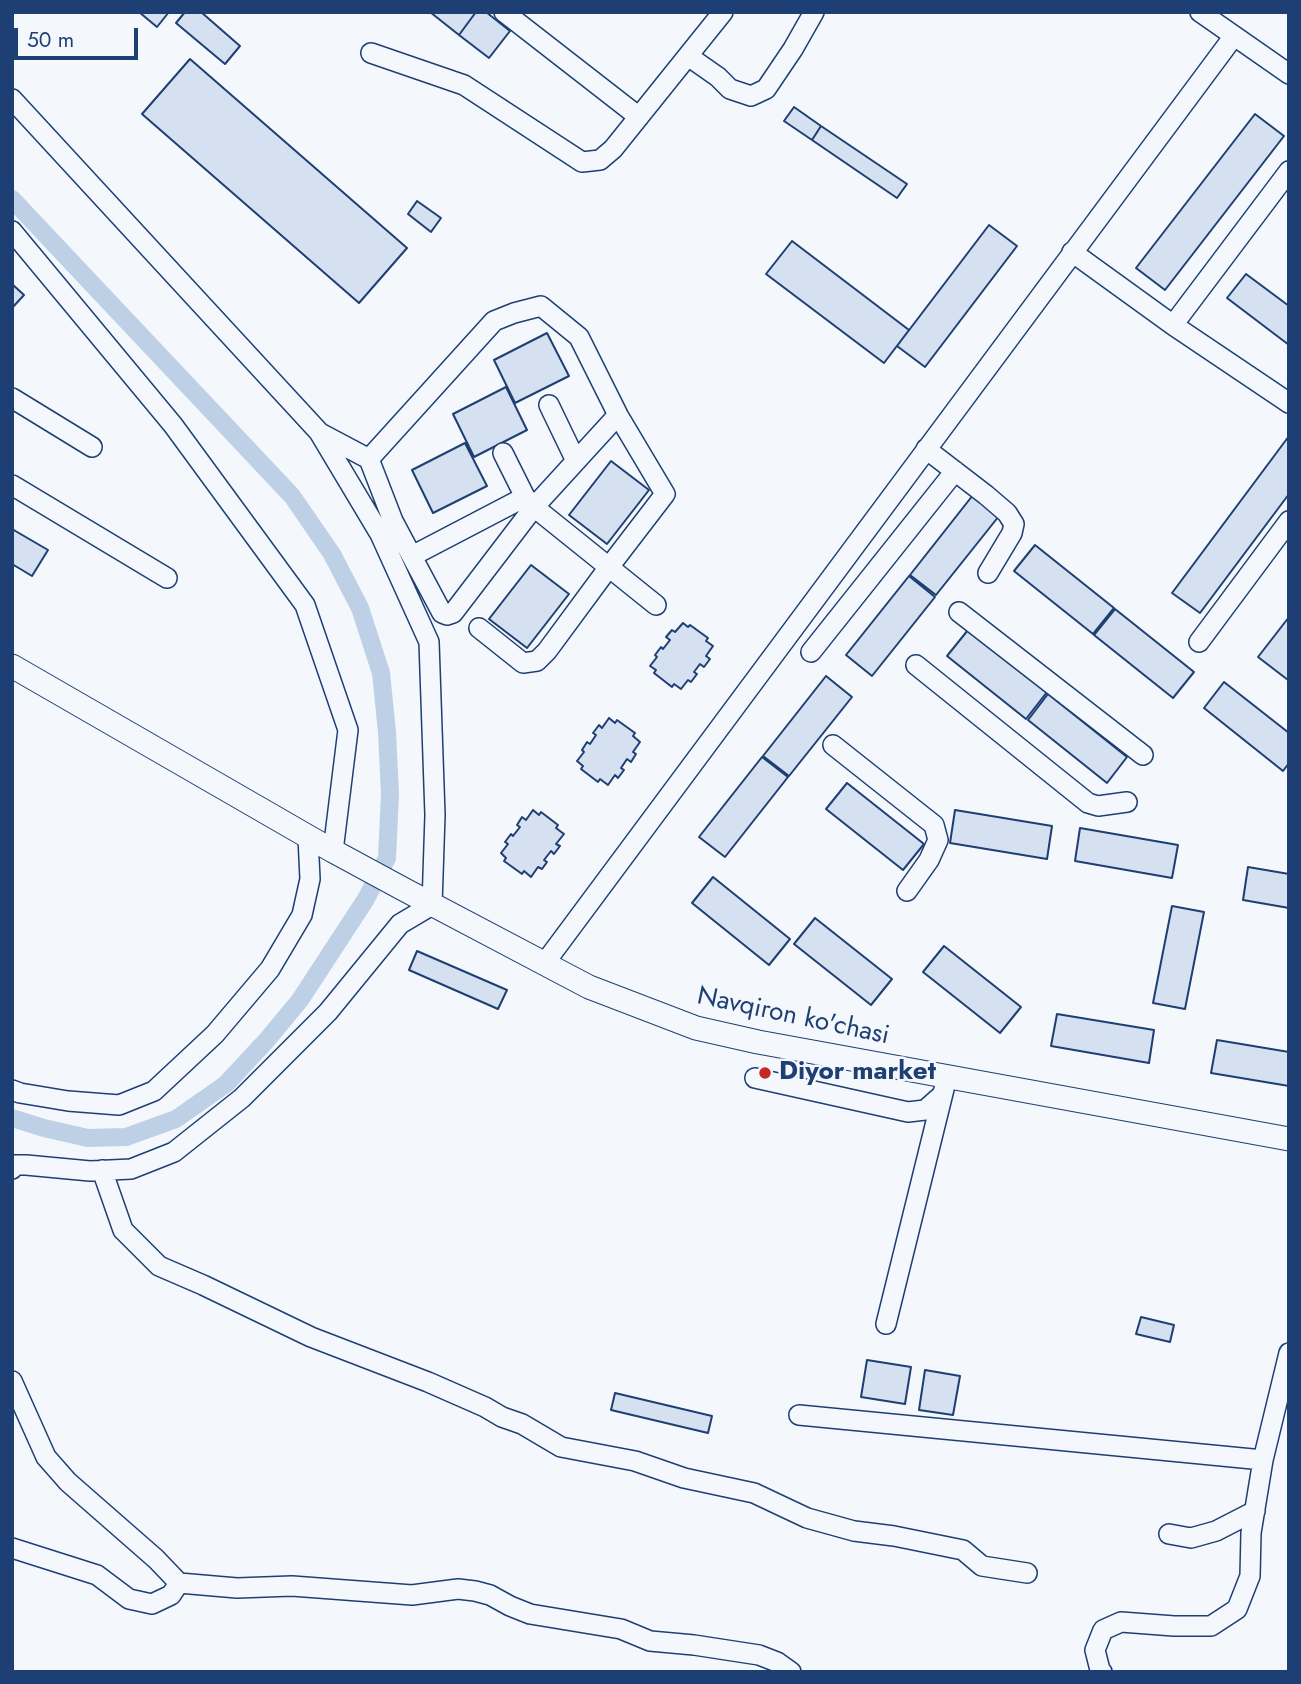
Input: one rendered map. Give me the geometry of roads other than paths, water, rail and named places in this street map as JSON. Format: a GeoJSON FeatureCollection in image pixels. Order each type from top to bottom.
{"type":"FeatureCollection","features":[{"type":"Feature","properties":{"kind":"main road","name":"Navqiron ko'chasi"},"geometry":{"type":"LineString","coordinates":[[12,666],[432,905],[589,987],[696,1028],[945,1086],[1289,1139]]}},
{"type":"Feature","properties":{"kind":"street"},"geometry":{"type":"LineString","coordinates":[[505,12],[639,117]]}},
{"type":"Feature","properties":{"kind":"street"},"geometry":{"type":"LineString","coordinates":[[371,53],[464,85],[582,162],[600,160],[613,149],[723,12]]}},
{"type":"Feature","properties":{"kind":"street"},"geometry":{"type":"LineString","coordinates":[[688,56],[730,89],[751,96],[766,89],[814,12]]}},
{"type":"Feature","properties":{"kind":"street"},"geometry":{"type":"LineString","coordinates":[[1200,12],[1289,74]]}},
{"type":"Feature","properties":{"kind":"street"},"geometry":{"type":"LineString","coordinates":[[544,964],[1234,36]]}},
{"type":"Feature","properties":{"kind":"street"},"geometry":{"type":"LineString","coordinates":[[12,99],[319,432],[380,534],[429,642],[435,815],[432,905],[400,924],[328,1012],[242,1098],[174,1152],[131,1169],[90,1171],[13,1166]]}},
{"type":"Feature","properties":{"kind":"street"},"geometry":{"type":"LineString","coordinates":[[1173,325],[1289,171]]}},
{"type":"Feature","properties":{"kind":"street"},"geometry":{"type":"LineString","coordinates":[[12,231],[173,425],[305,605],[348,730],[333,851]]}},
{"type":"Feature","properties":{"kind":"street"},"geometry":{"type":"LineString","coordinates":[[1072,252],[1173,325],[1289,403]]}},
{"type":"Feature","properties":{"kind":"street"},"geometry":{"type":"LineString","coordinates":[[369,459],[494,321],[541,306],[579,337],[618,415],[665,494],[537,661],[523,663],[479,628]]}},
{"type":"Feature","properties":{"kind":"street"},"geometry":{"type":"LineString","coordinates":[[12,398],[92,447]]}},
{"type":"Feature","properties":{"kind":"street"},"geometry":{"type":"LineString","coordinates":[[549,405],[576,461]]}},
{"type":"Feature","properties":{"kind":"street"},"geometry":{"type":"LineString","coordinates":[[319,432],[369,459],[393,522],[442,613],[447,615],[453,613],[530,502],[576,461],[618,415]]}},
{"type":"Feature","properties":{"kind":"street"},"geometry":{"type":"LineString","coordinates":[[926,449],[1007,513],[1014,524],[1012,533],[988,573]]}},
{"type":"Feature","properties":{"kind":"street"},"geometry":{"type":"LineString","coordinates":[[503,453],[530,502],[656,605]]}},
{"type":"Feature","properties":{"kind":"street"},"geometry":{"type":"LineString","coordinates":[[811,652],[955,471]]}},
{"type":"Feature","properties":{"kind":"street"},"geometry":{"type":"LineString","coordinates":[[12,485],[167,579]]}},
{"type":"Feature","properties":{"kind":"street"},"geometry":{"type":"LineString","coordinates":[[412,556],[530,502]]}},
{"type":"Feature","properties":{"kind":"street"},"geometry":{"type":"LineString","coordinates":[[1199,642],[1289,521]]}},
{"type":"Feature","properties":{"kind":"street"},"geometry":{"type":"LineString","coordinates":[[811,603],[836,620]]}},
{"type":"Feature","properties":{"kind":"street"},"geometry":{"type":"LineString","coordinates":[[959,612],[1143,755]]}},
{"type":"Feature","properties":{"kind":"street"},"geometry":{"type":"LineString","coordinates":[[916,665],[1088,803],[1098,806],[1127,802]]}},
{"type":"Feature","properties":{"kind":"street"},"geometry":{"type":"LineString","coordinates":[[833,745],[934,825],[938,840],[929,860],[907,891]]}},
{"type":"Feature","properties":{"kind":"street"},"geometry":{"type":"LineString","coordinates":[[12,1090],[68,1101],[119,1105],[154,1091],[215,1034],[270,969],[302,915],[310,880],[309,837]]}},
{"type":"Feature","properties":{"kind":"street"},"geometry":{"type":"LineString","coordinates":[[755,1078],[908,1112],[925,1110],[945,1086]]}},
{"type":"Feature","properties":{"kind":"street"},"geometry":{"type":"LineString","coordinates":[[886,1324],[945,1086]]}},
{"type":"Feature","properties":{"kind":"street"},"geometry":{"type":"LineString","coordinates":[[102,1170],[123,1230],[159,1266],[311,1338],[428,1382],[523,1424],[561,1447],[635,1461],[684,1478],[754,1493],[807,1518],[854,1531],[963,1550],[982,1566],[1027,1573]]}},
{"type":"Feature","properties":{"kind":"street"},"geometry":{"type":"LineString","coordinates":[[1102,1672],[1095,1650],[1103,1630],[1121,1622],[1211,1626],[1237,1609],[1250,1576],[1251,1533],[1263,1460],[1289,1353]]}},
{"type":"Feature","properties":{"kind":"street"},"geometry":{"type":"LineString","coordinates":[[12,1381],[46,1457],[68,1482],[156,1559],[179,1583],[237,1588],[292,1586],[412,1595],[458,1589],[475,1591],[530,1614],[621,1629],[650,1641],[759,1655],[777,1661],[791,1672]]}},
{"type":"Feature","properties":{"kind":"street"},"geometry":{"type":"LineString","coordinates":[[799,1415],[1263,1460]]}},
{"type":"Feature","properties":{"kind":"street"},"geometry":{"type":"LineString","coordinates":[[1169,1534],[1191,1538],[1216,1531],[1255,1511]]}},
{"type":"Feature","properties":{"kind":"street"},"geometry":{"type":"LineString","coordinates":[[12,1548],[97,1575],[129,1599],[152,1604],[171,1595],[179,1583]]}},
{"type":"Feature","properties":{"kind":"waterway"},"geometry":{"type":"LineString","coordinates":[[12,199],[292,496],[332,554],[360,608],[381,673],[390,794],[387,858],[366,899],[300,1000],[226,1084],[176,1119],[126,1137],[88,1138],[12,1118]]}},
{"type":"Feature","properties":{"kind":"place","name":"Diyor market"},"geometry":{"type":"Point","coordinates":[765,1073]}}]}
